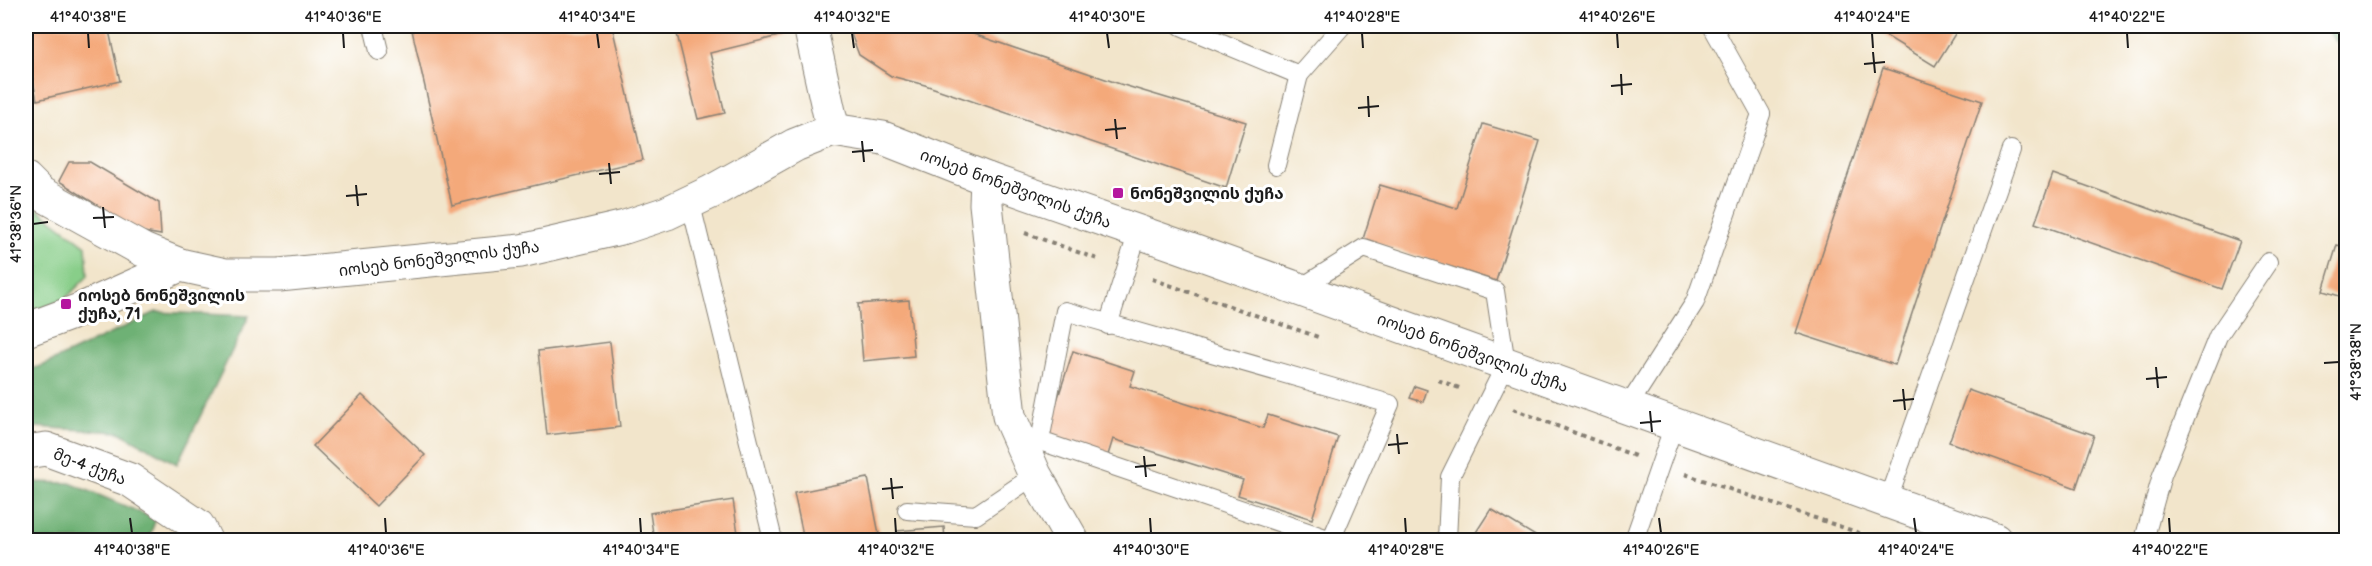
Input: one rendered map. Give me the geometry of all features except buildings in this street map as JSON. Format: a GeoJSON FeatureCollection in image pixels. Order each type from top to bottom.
{"type":"FeatureCollection","features":[{"type":"Feature","properties":{"kind":"street"},"geometry":{"type":"LineString","coordinates":[[810,26],[833,130]]}},
{"type":"Feature","properties":{"kind":"street","name":"იოსებ ნონეშვილის ქუჩა"},"geometry":{"type":"LineString","coordinates":[[26,179],[40,194],[143,250],[180,265],[226,275],[279,275],[521,250],[625,227],[667,213],[795,145],[833,130],[883,138],[987,179],[1995,540]]}},
{"type":"Feature","properties":{"kind":"street"},"geometry":{"type":"LineString","coordinates":[[987,179],[986,204],[1010,416],[1035,475],[1072,540]]}},
{"type":"Feature","properties":{"kind":"street"},"geometry":{"type":"LineString","coordinates":[[26,330],[80,310],[180,265]]}},
{"type":"Feature","properties":{"kind":"street","name":"მე-4 ქუჩა"},"geometry":{"type":"LineString","coordinates":[[26,452],[46,449],[130,480],[198,526],[205,540]]}},
{"type":"Feature","properties":{"kind":"lane"},"geometry":{"type":"LineString","coordinates":[[373,26],[379,51]]}},
{"type":"Feature","properties":{"kind":"lane"},"geometry":{"type":"LineString","coordinates":[[1180,26],[1299,75]]}},
{"type":"Feature","properties":{"kind":"lane"},"geometry":{"type":"LineString","coordinates":[[1276,165],[1299,75],[1342,26]]}},
{"type":"Feature","properties":{"kind":"lane"},"geometry":{"type":"LineString","coordinates":[[1627,408],[1695,302],[1761,114],[1712,26]]}},
{"type":"Feature","properties":{"kind":"lane"},"geometry":{"type":"LineString","coordinates":[[1887,502],[2011,150]]}},
{"type":"Feature","properties":{"kind":"lane"},"geometry":{"type":"LineString","coordinates":[[690,201],[773,540]]}},
{"type":"Feature","properties":{"kind":"lane"},"geometry":{"type":"LineString","coordinates":[[1108,325],[1138,232]]}},
{"type":"Feature","properties":{"kind":"lane"},"geometry":{"type":"LineString","coordinates":[[1299,290],[1364,248],[1495,291],[1506,364],[1450,477],[1447,540]]}},
{"type":"Feature","properties":{"kind":"lane"},"geometry":{"type":"LineString","coordinates":[[2144,540],[2162,474],[2218,336],[2268,262]]}},
{"type":"Feature","properties":{"kind":"lane"},"geometry":{"type":"LineString","coordinates":[[1065,311],[1108,325],[1390,404],[1331,540],[1040,441],[1065,311]]}},
{"type":"Feature","properties":{"kind":"lane"},"geometry":{"type":"LineString","coordinates":[[1634,540],[1674,425]]}},
{"type":"Feature","properties":{"kind":"lane"},"geometry":{"type":"LineString","coordinates":[[907,510],[976,515],[1035,475]]}},
{"type":"Feature","properties":{"kind":"path"},"geometry":{"type":"LineString","coordinates":[[988,219],[1126,270],[1326,339]]}},
{"type":"Feature","properties":{"kind":"path"},"geometry":{"type":"LineString","coordinates":[[1435,379],[1660,465],[1880,540]]}},
{"type":"Feature","properties":{"kind":"green space"},"geometry":{"type":"Polygon","coordinates":[[[2322,26],[2346,26],[2346,51],[2322,26]]]}},
{"type":"Feature","properties":{"kind":"green space"},"geometry":{"type":"Polygon","coordinates":[[[26,200],[86,246],[88,276],[64,300],[26,314],[26,200]]]}},
{"type":"Feature","properties":{"kind":"green space"},"geometry":{"type":"Polygon","coordinates":[[[156,312],[249,316],[177,464],[119,432],[26,428],[26,370],[42,366],[156,312]]]}},
{"type":"Feature","properties":{"kind":"green space"},"geometry":{"type":"Polygon","coordinates":[[[26,482],[70,483],[156,519],[148,540],[26,540],[26,482]]]}},
{"type":"Feature","properties":{"kind":"place","name":"ნონეშვილის ქუჩა"},"geometry":{"type":"Point","coordinates":[1118,193]}},
{"type":"Feature","properties":{"kind":"place","name":"იოსებ ნონეშვილის ქუჩა, 71"},"geometry":{"type":"Point","coordinates":[66,304]}}]}
